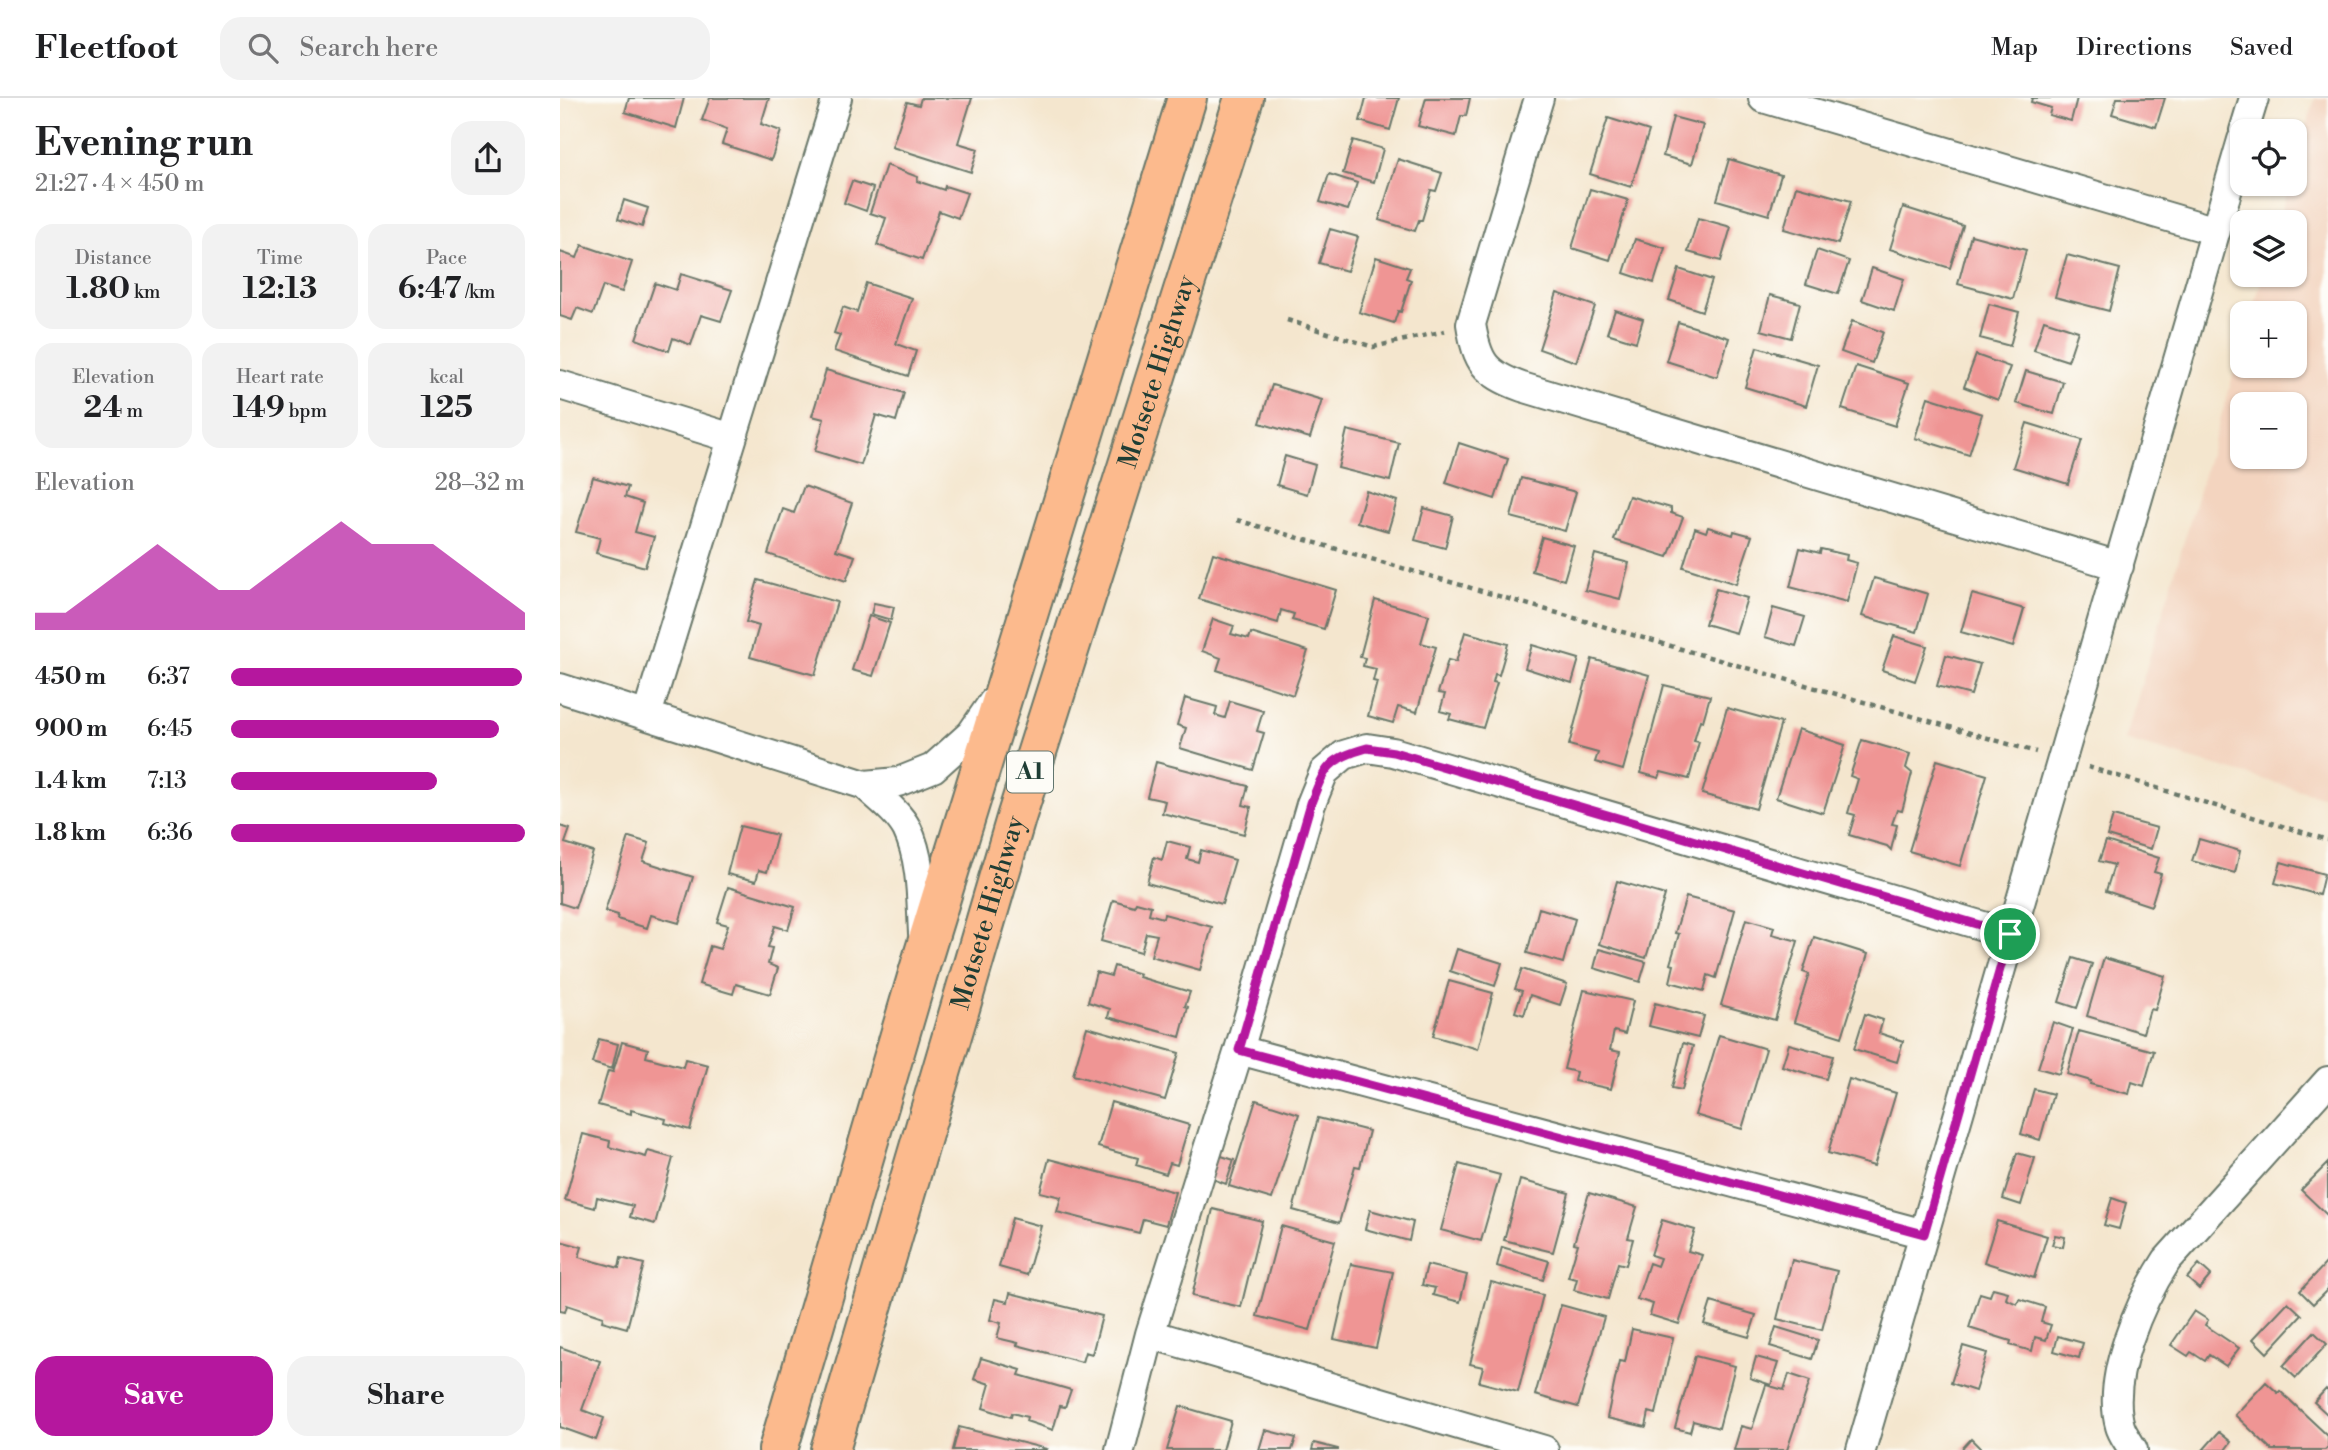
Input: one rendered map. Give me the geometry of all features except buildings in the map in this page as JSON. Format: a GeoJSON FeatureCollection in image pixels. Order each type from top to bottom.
{"type":"FeatureCollection","features":[{"type":"Feature","properties":{"kind":"highway","name":"Motsete Highway"},"geometry":{"type":"LineString","coordinates":[[778,1450],[924,953],[1187,98]]}},
{"type":"Feature","properties":{"kind":"highway","name":"Motsete Highway"},"geometry":{"type":"LineString","coordinates":[[830,1450],[1016,818],[1244,98]]}},
{"type":"Feature","properties":{"kind":"street"},"geometry":{"type":"LineString","coordinates":[[647,715],[837,98]]}},
{"type":"Feature","properties":{"kind":"street"},"geometry":{"type":"LineString","coordinates":[[1539,98],[1471,324],[1475,349],[1487,369],[1505,381],[2119,566]]}},
{"type":"Feature","properties":{"kind":"street"},"geometry":{"type":"LineString","coordinates":[[1763,98],[2216,231]]}},
{"type":"Feature","properties":{"kind":"street"},"geometry":{"type":"LineString","coordinates":[[2247,119],[2253,98]]}},
{"type":"Feature","properties":{"kind":"street"},"geometry":{"type":"LineString","coordinates":[[1861,1450],[2230,182]]}},
{"type":"Feature","properties":{"kind":"street"},"geometry":{"type":"LineString","coordinates":[[560,385],[732,438]]}},
{"type":"Feature","properties":{"kind":"street"},"geometry":{"type":"LineString","coordinates":[[560,688],[865,785],[898,782],[933,768],[971,734],[1006,683]]}},
{"type":"Feature","properties":{"kind":"street"},"geometry":{"type":"LineString","coordinates":[[1120,1450],[1150,1334],[1239,1050],[1311,803],[1324,772],[1343,755],[1367,748],[1407,756],[2010,934]]}},
{"type":"Feature","properties":{"kind":"street"},"geometry":{"type":"LineString","coordinates":[[865,785],[891,809],[906,829],[920,885],[924,953]]}},
{"type":"Feature","properties":{"kind":"street"},"geometry":{"type":"LineString","coordinates":[[1239,1050],[1924,1234]]}},
{"type":"Feature","properties":{"kind":"street"},"geometry":{"type":"LineString","coordinates":[[2133,1450],[2120,1426],[2117,1383],[2135,1320],[2149,1288],[2167,1260],[2328,1081]]}},
{"type":"Feature","properties":{"kind":"street"},"geometry":{"type":"LineString","coordinates":[[1150,1334],[1544,1450]]}},
{"type":"Feature","properties":{"kind":"path"},"geometry":{"type":"LineString","coordinates":[[1287,320],[1373,347],[1471,324]]}},
{"type":"Feature","properties":{"kind":"path"},"geometry":{"type":"LineString","coordinates":[[1237,520],[2062,759],[2328,840]]}},
{"type":"Feature","properties":{"kind":"shaded area"},"geometry":{"type":"Polygon","coordinates":[[[2315,98],[2328,98],[2328,798],[2125,740],[2232,378],[2307,378],[2307,301],[2255,301],[2260,287],[2307,287],[2307,210],[2282,210],[2286,196],[2307,196],[2307,125],[2315,98]]]}},
{"type":"Feature","properties":{"kind":"route"},"geometry":{"type":"LineString","coordinates":[[1367,748],[1394,752],[2010,934],[1924,1234],[1239,1050],[1311,803],[1324,772],[1343,755],[1367,748]]}}]}
